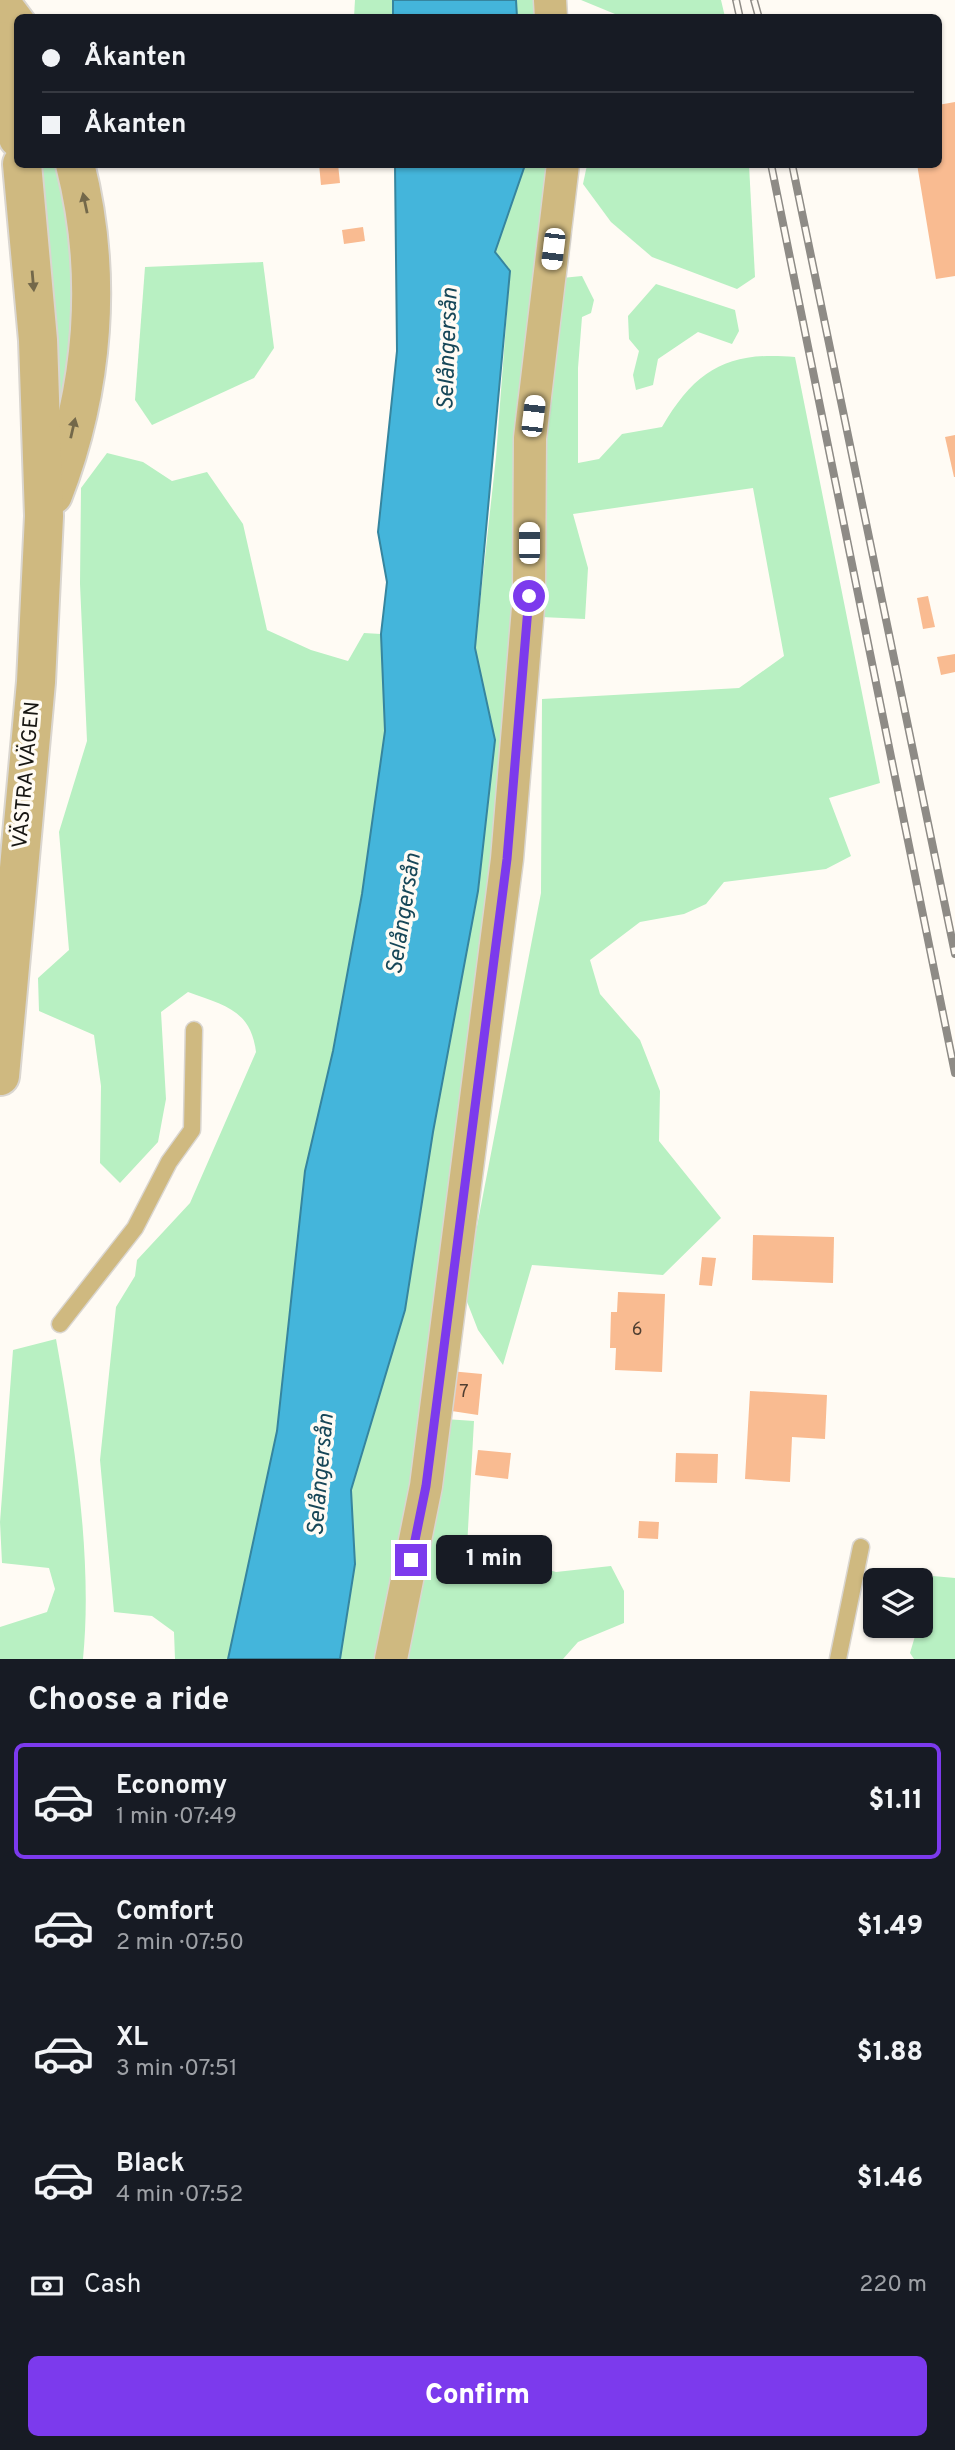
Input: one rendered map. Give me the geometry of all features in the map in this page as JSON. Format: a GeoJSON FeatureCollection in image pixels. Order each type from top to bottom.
{"type":"FeatureCollection","features":[{"type":"Feature","properties":{"kind":"street"},"geometry":{"type":"LineString","coordinates":[[0,2],[14,21]]}},
{"type":"Feature","properties":{"kind":"street"},"geometry":{"type":"LineString","coordinates":[[0,41],[14,116]]}},
{"type":"Feature","properties":{"kind":"street","name":"VÄSTRA VÄGEN"},"geometry":{"type":"LineString","coordinates":[[0,1076],[36,682],[44,516],[38,340],[22,168]]}},
{"type":"Feature","properties":{"kind":"street","name":"VÄSTRA VÄGEN"},"geometry":{"type":"LineString","coordinates":[[44,516],[65,464],[92,328],[93,275],[88,222],[76,168]]}},
{"type":"Feature","properties":{"kind":"street"},"geometry":{"type":"LineString","coordinates":[[391,1659],[426,1486],[507,859],[529,596],[530,438],[563,168]]}},
{"type":"Feature","properties":{"kind":"lane"},"geometry":{"type":"LineString","coordinates":[[60,1324],[135,1228],[169,1162],[192,1130],[194,1030]]}},
{"type":"Feature","properties":{"kind":"lane"},"geometry":{"type":"LineString","coordinates":[[838,1659],[861,1547]]}},
{"type":"Feature","properties":{"kind":"green space"},"geometry":{"type":"Polygon","coordinates":[[[355,0],[393,0],[393,14],[354,14],[355,0]]]}},
{"type":"Feature","properties":{"kind":"green space"},"geometry":{"type":"Polygon","coordinates":[[[516,0],[541,0],[542,14],[517,14],[516,0]]]}},
{"type":"Feature","properties":{"kind":"green space"},"geometry":{"type":"Polygon","coordinates":[[[581,0],[721,0],[724,14],[615,14],[581,0]]]}},
{"type":"Feature","properties":{"kind":"green space"},"geometry":{"type":"Polygon","coordinates":[[[38,168],[58,168],[70,236],[70,335],[56,440],[38,168]]]}},
{"type":"Feature","properties":{"kind":"green space"},"geometry":{"type":"Polygon","coordinates":[[[524,168],[554,168],[517,465],[505,796],[418,1449],[382,1659],[340,1659],[355,1564],[351,1490],[405,1310],[433,1132],[478,891],[495,741],[475,648],[496,457],[510,271],[495,252],[524,168]]]}},
{"type":"Feature","properties":{"kind":"green space"},"geometry":{"type":"Polygon","coordinates":[[[586,168],[749,168],[755,277],[737,289],[652,257],[611,222],[583,184],[586,168]]]}},
{"type":"Feature","properties":{"kind":"green space"},"geometry":{"type":"Polygon","coordinates":[[[263,262],[274,348],[254,378],[152,425],[135,400],[145,267],[263,262]]]}},
{"type":"Feature","properties":{"kind":"green space"},"geometry":{"type":"Polygon","coordinates":[[[582,276],[594,300],[591,313],[582,317],[578,368],[578,463],[599,459],[622,434],[662,427],[688,391],[716,368],[751,357],[795,357],[880,783],[829,798],[851,856],[826,869],[724,882],[706,904],[684,914],[640,922],[590,960],[600,994],[640,1040],[660,1091],[659,1141],[721,1218],[663,1275],[532,1265],[503,1365],[478,1330],[464,1294],[541,893],[542,699],[739,688],[784,656],[753,488],[573,514],[588,568],[585,619],[541,617],[544,469],[562,278],[582,276]]]}},
{"type":"Feature","properties":{"kind":"green space"},"geometry":{"type":"Polygon","coordinates":[[[656,284],[735,310],[739,331],[732,344],[698,332],[658,359],[653,385],[636,390],[633,375],[639,351],[629,339],[628,316],[656,284]]]}},
{"type":"Feature","properties":{"kind":"green space"},"geometry":{"type":"Polygon","coordinates":[[[107,453],[143,462],[172,481],[207,472],[243,524],[267,630],[311,650],[348,661],[364,633],[381,634],[385,731],[362,894],[333,1051],[305,1171],[277,1431],[228,1659],[175,1659],[174,1632],[152,1616],[114,1612],[100,1460],[116,1307],[135,1276],[137,1260],[190,1203],[256,1052],[253,1038],[242,1018],[234,1011],[188,992],[161,1012],[166,1099],[158,1142],[120,1183],[100,1163],[101,1086],[94,1035],[39,1011],[38,978],[69,950],[59,832],[87,741],[80,584],[81,488],[107,453]]]}},
{"type":"Feature","properties":{"kind":"green space"},"geometry":{"type":"Polygon","coordinates":[[[56,1339],[75,1458],[84,1540],[86,1580],[83,1659],[0,1659],[0,1627],[47,1612],[55,1589],[49,1568],[2,1563],[0,1522],[13,1350],[56,1339]]]}},
{"type":"Feature","properties":{"kind":"green space"},"geometry":{"type":"Polygon","coordinates":[[[445,1419],[474,1421],[467,1547],[556,1572],[611,1566],[624,1591],[624,1623],[578,1642],[563,1659],[405,1659],[445,1419]]]}},
{"type":"Feature","properties":{"kind":"green space"},"geometry":{"type":"Polygon","coordinates":[[[933,1576],[955,1578],[955,1659],[914,1659],[910,1653],[914,1638],[933,1638],[933,1576]]]}},
{"type":"Feature","properties":{"kind":"water"},"geometry":{"type":"Polygon","coordinates":[[[393,0],[516,0],[517,14],[393,14],[393,0]]]}},
{"type":"Feature","properties":{"kind":"water","name":"Selångersån"},"geometry":{"type":"Polygon","coordinates":[[[395,168],[524,168],[495,252],[510,271],[475,648],[495,740],[478,891],[433,1132],[405,1310],[351,1490],[355,1564],[340,1659],[228,1659],[277,1431],[305,1171],[333,1051],[362,894],[385,731],[381,634],[387,582],[378,532],[397,351],[395,168]]]}},
{"type":"Feature","properties":{"kind":"building"},"geometry":{"type":"Polygon","coordinates":[[[955,102],[955,276],[936,279],[918,168],[942,168],[942,104],[955,102]]]}},
{"type":"Feature","properties":{"kind":"building"},"geometry":{"type":"Polygon","coordinates":[[[319,168],[338,168],[340,183],[321,185],[319,168]]]}},
{"type":"Feature","properties":{"kind":"building"},"geometry":{"type":"Polygon","coordinates":[[[363,227],[365,241],[344,244],[342,230],[363,227]]]}},
{"type":"Feature","properties":{"kind":"building"},"geometry":{"type":"Polygon","coordinates":[[[955,435],[955,477],[954,477],[945,437],[955,435]]]}},
{"type":"Feature","properties":{"kind":"building"},"geometry":{"type":"Polygon","coordinates":[[[928,596],[935,627],[923,629],[917,598],[928,596]]]}},
{"type":"Feature","properties":{"kind":"building"},"geometry":{"type":"Polygon","coordinates":[[[955,654],[955,672],[941,675],[937,657],[955,654]]]}},
{"type":"Feature","properties":{"kind":"building"},"geometry":{"type":"Polygon","coordinates":[[[753,1235],[834,1237],[833,1283],[752,1280],[753,1235]]]}},
{"type":"Feature","properties":{"kind":"building"},"geometry":{"type":"Polygon","coordinates":[[[702,1257],[716,1258],[712,1286],[699,1285],[702,1257]]]}},
{"type":"Feature","properties":{"kind":"building"},"geometry":{"type":"Polygon","coordinates":[[[618,1292],[665,1294],[662,1372],[615,1370],[616,1348],[610,1348],[611,1312],[617,1312],[618,1292]]]}},
{"type":"Feature","properties":{"kind":"building"},"geometry":{"type":"Polygon","coordinates":[[[450,1371],[482,1374],[478,1415],[445,1410],[450,1371]]]}},
{"type":"Feature","properties":{"kind":"building"},"geometry":{"type":"Polygon","coordinates":[[[750,1391],[827,1395],[825,1439],[792,1437],[790,1482],[745,1479],[750,1391]]]}},
{"type":"Feature","properties":{"kind":"building"},"geometry":{"type":"Polygon","coordinates":[[[478,1450],[511,1453],[508,1479],[475,1475],[478,1450]]]}},
{"type":"Feature","properties":{"kind":"building"},"geometry":{"type":"Polygon","coordinates":[[[676,1453],[718,1454],[717,1483],[675,1482],[676,1453]]]}},
{"type":"Feature","properties":{"kind":"building"},"geometry":{"type":"Polygon","coordinates":[[[639,1521],[659,1522],[658,1539],[638,1538],[639,1521]]]}},
{"type":"Feature","properties":{"kind":"railway"},"geometry":{"type":"LineString","coordinates":[[736,0],[739,14]]}},
{"type":"Feature","properties":{"kind":"railway"},"geometry":{"type":"LineString","coordinates":[[754,0],[758,14]]}},
{"type":"Feature","properties":{"kind":"railway"},"geometry":{"type":"LineString","coordinates":[[772,168],[955,1073]]}},
{"type":"Feature","properties":{"kind":"railway"},"geometry":{"type":"LineString","coordinates":[[793,168],[955,954]]}},
{"type":"Feature","properties":{"kind":"route"},"geometry":{"type":"LineString","coordinates":[[411,1560],[426,1486],[507,859],[529,596]]}}]}
